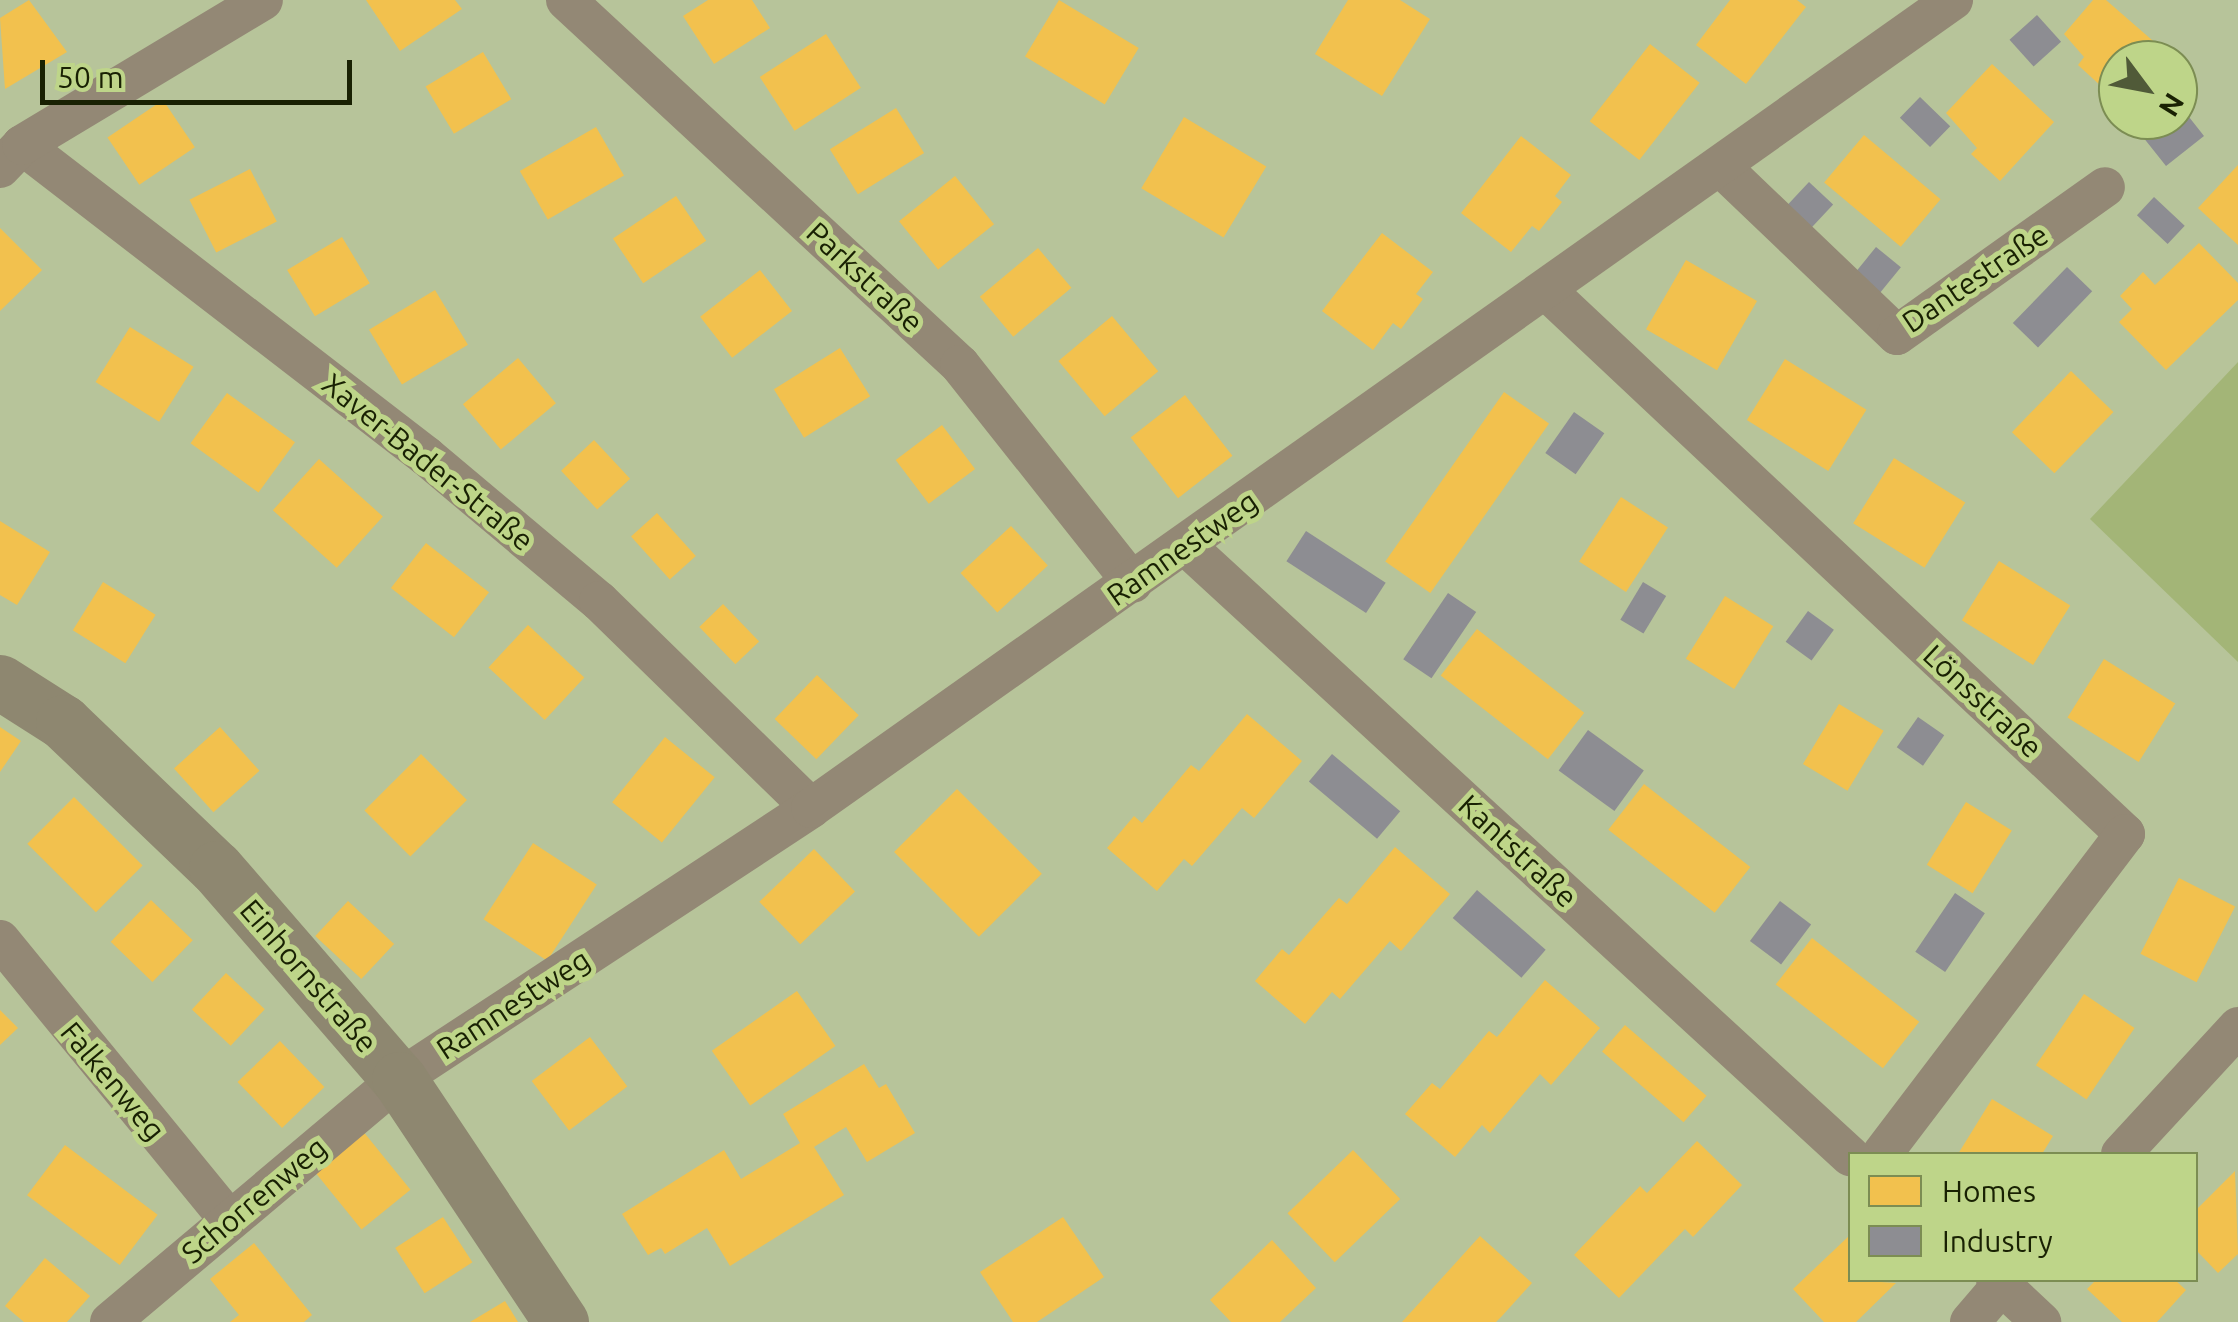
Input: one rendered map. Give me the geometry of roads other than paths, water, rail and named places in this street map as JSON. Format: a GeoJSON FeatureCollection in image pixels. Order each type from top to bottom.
{"type":"FeatureCollection","features":[{"type":"Feature","properties":{"kind":"main road","name":"Einhornstraße"},"geometry":{"type":"LineString","coordinates":[[0,682],[63,722],[216,868],[399,1079],[561,1322]]}},
{"type":"Feature","properties":{"kind":"street"},"geometry":{"type":"LineString","coordinates":[[11,156],[262,0]]}},
{"type":"Feature","properties":{"kind":"street","name":"Parkstraße"},"geometry":{"type":"LineString","coordinates":[[566,0],[960,366],[1132,583]]}},
{"type":"Feature","properties":{"kind":"street","name":"Ramnestweg"},"geometry":{"type":"LineString","coordinates":[[399,1079],[810,808],[1547,292],[1953,0]]}},
{"type":"Feature","properties":{"kind":"street","name":"Xaver-Bader-Straße"},"geometry":{"type":"LineString","coordinates":[[11,156],[426,456],[598,601],[810,808]]}},
{"type":"Feature","properties":{"kind":"street","name":"Dantestraße"},"geometry":{"type":"LineString","coordinates":[[1721,166],[1897,336],[2104,188]]}},
{"type":"Feature","properties":{"kind":"street","name":"Lönsstraße"},"geometry":{"type":"LineString","coordinates":[[1547,292],[2125,834],[1884,1152]]}},
{"type":"Feature","properties":{"kind":"street","name":"Kantstraße"},"geometry":{"type":"LineString","coordinates":[[1186,546],[1848,1154]]}},
{"type":"Feature","properties":{"kind":"street","name":"Falkenweg"},"geometry":{"type":"LineString","coordinates":[[0,940],[229,1220]]}},
{"type":"Feature","properties":{"kind":"street"},"geometry":{"type":"LineString","coordinates":[[2123,1152],[2238,1027]]}},
{"type":"Feature","properties":{"kind":"street","name":"Schorrenweg"},"geometry":{"type":"LineString","coordinates":[[110,1322],[399,1079]]}},
{"type":"Feature","properties":{"kind":"street"},"geometry":{"type":"LineString","coordinates":[[1970,1322],[2000,1282]]}},
{"type":"Feature","properties":{"kind":"street"},"geometry":{"type":"LineString","coordinates":[[2002,1282],[2041,1322]]}}]}
